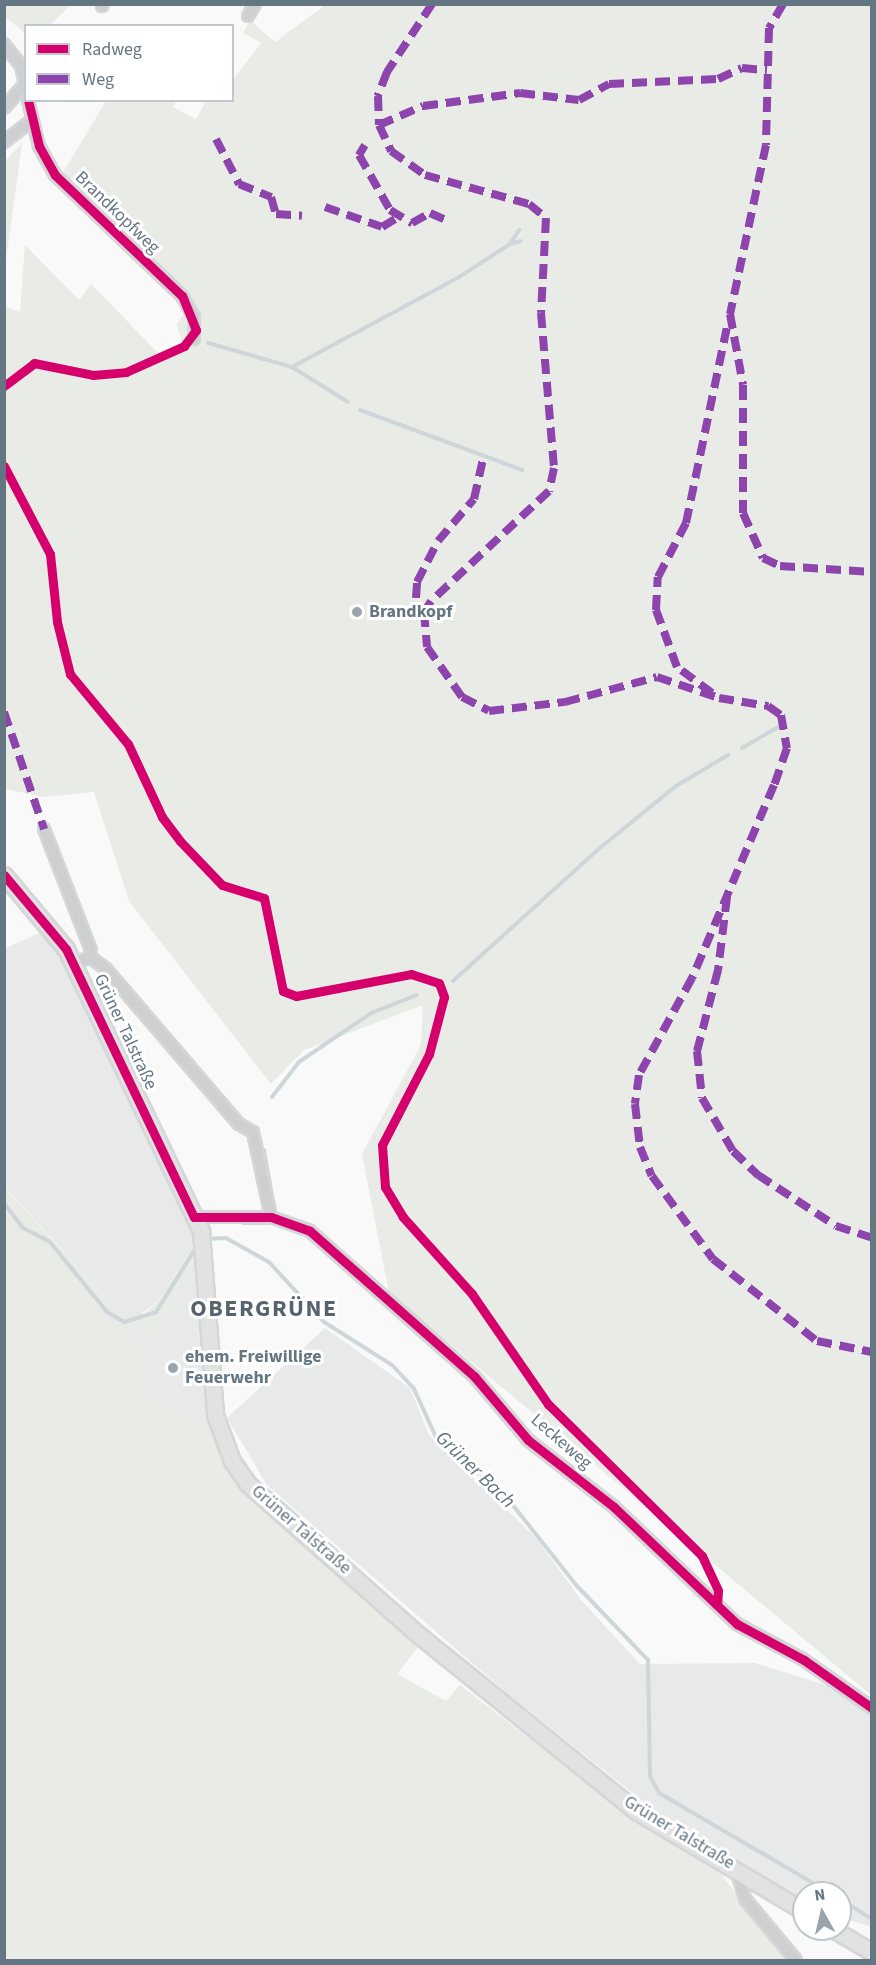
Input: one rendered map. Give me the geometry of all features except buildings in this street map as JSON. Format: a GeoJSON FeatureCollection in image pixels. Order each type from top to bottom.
{"type":"FeatureCollection","features":[{"type":"Feature","properties":{"kind":"main road","name":"Grüner Talstraße"},"geometry":{"type":"LineString","coordinates":[[4,875],[74,964],[197,1224],[205,1246],[215,1415],[232,1461],[248,1484],[530,1727],[636,1811],[792,1904]]}},
{"type":"Feature","properties":{"kind":"main road"},"geometry":{"type":"LineString","coordinates":[[852,1940],[872,1952]]}},
{"type":"Feature","properties":{"kind":"street"},"geometry":{"type":"LineString","coordinates":[[248,16],[255,4]]}},
{"type":"Feature","properties":{"kind":"street"},"geometry":{"type":"LineString","coordinates":[[4,44],[21,66],[24,81]]}},
{"type":"Feature","properties":{"kind":"street"},"geometry":{"type":"LineString","coordinates":[[4,108],[24,87]]}},
{"type":"Feature","properties":{"kind":"street","name":"Brandkopfweg"},"geometry":{"type":"LineString","coordinates":[[28,102],[30,121],[55,175],[182,296],[194,317],[194,339]]}},
{"type":"Feature","properties":{"kind":"street"},"geometry":{"type":"LineString","coordinates":[[4,142],[30,121]]}},
{"type":"Feature","properties":{"kind":"street"},"geometry":{"type":"LineString","coordinates":[[44,829],[83,922],[90,957],[106,969],[238,1124],[253,1132],[271,1217]]}},
{"type":"Feature","properties":{"kind":"street"},"geometry":{"type":"LineString","coordinates":[[74,964],[90,957]]}},
{"type":"Feature","properties":{"kind":"street","name":"Leckeweg"},"geometry":{"type":"LineString","coordinates":[[197,1224],[271,1217],[310,1231],[474,1376],[528,1440],[614,1507],[737,1623],[804,1660],[872,1708]]}},
{"type":"Feature","properties":{"kind":"street"},"geometry":{"type":"LineString","coordinates":[[735,1868],[746,1900],[796,1960]]}},
{"type":"Feature","properties":{"kind":"shaded area"},"geometry":{"type":"Polygon","coordinates":[[[5,4],[71,5],[51,24],[24,24],[24,32],[5,17],[5,4]]]}},
{"type":"Feature","properties":{"kind":"shaded area"},"geometry":{"type":"Polygon","coordinates":[[[325,5],[871,5],[871,1695],[389,1293],[362,1154],[421,1045],[423,1005],[304,1050],[271,1084],[129,901],[94,792],[44,797],[5,789],[4,306],[20,312],[25,245],[79,300],[91,284],[160,355],[182,344],[177,324],[193,302],[62,174],[105,102],[176,102],[173,107],[196,119],[205,102],[234,102],[234,79],[261,43],[243,33],[250,20],[275,42],[325,5]]]}},
{"type":"Feature","properties":{"kind":"shaded area"},"geometry":{"type":"Polygon","coordinates":[[[22,143],[5,267],[5,161],[22,143]]]}},
{"type":"Feature","properties":{"kind":"shaded area"},"geometry":{"type":"Polygon","coordinates":[[[48,929],[199,1237],[157,1303],[134,1318],[123,1317],[5,1187],[4,949],[48,929]]]}},
{"type":"Feature","properties":{"kind":"shaded area"},"geometry":{"type":"Polygon","coordinates":[[[4,1187],[123,1317],[145,1313],[157,1303],[199,1237],[204,1262],[173,1297],[163,1331],[151,1334],[149,1326],[133,1333],[142,1398],[217,1429],[229,1461],[423,1641],[397,1674],[446,1701],[460,1685],[639,1822],[720,1873],[788,1960],[5,1960],[4,1187]]]}},
{"type":"Feature","properties":{"kind":"shaded area"},"geometry":{"type":"Polygon","coordinates":[[[204,1262],[217,1429],[142,1398],[132,1355],[133,1333],[149,1325],[163,1330],[173,1297],[204,1262]]]}},
{"type":"Feature","properties":{"kind":"shaded area"},"geometry":{"type":"Polygon","coordinates":[[[325,1328],[410,1388],[429,1435],[537,1539],[581,1600],[640,1664],[755,1663],[851,1693],[871,1708],[871,1927],[852,1921],[852,1881],[792,1881],[792,1895],[664,1818],[508,1694],[267,1485],[227,1418],[325,1328]]]}},
{"type":"Feature","properties":{"kind":"waterway"},"geometry":{"type":"LineString","coordinates":[[208,343],[292,367],[459,277],[510,244],[519,230]]}},
{"type":"Feature","properties":{"kind":"waterway"},"geometry":{"type":"LineString","coordinates":[[510,244],[521,241]]}},
{"type":"Feature","properties":{"kind":"waterway"},"geometry":{"type":"LineString","coordinates":[[292,367],[348,402]]}},
{"type":"Feature","properties":{"kind":"waterway"},"geometry":{"type":"LineString","coordinates":[[360,410],[522,470]]}},
{"type":"Feature","properties":{"kind":"waterway"},"geometry":{"type":"LineString","coordinates":[[742,748],[780,726]]}},
{"type":"Feature","properties":{"kind":"waterway"},"geometry":{"type":"LineString","coordinates":[[453,981],[601,847],[676,786],[728,755]]}},
{"type":"Feature","properties":{"kind":"waterway"},"geometry":{"type":"LineString","coordinates":[[272,1097],[299,1062],[371,1013],[417,995]]}},
{"type":"Feature","properties":{"kind":"waterway"},"geometry":{"type":"LineString","coordinates":[[264,1150],[272,1196]]}},
{"type":"Feature","properties":{"kind":"waterway","name":"Grüner Bach"},"geometry":{"type":"LineString","coordinates":[[4,1203],[23,1228],[50,1242],[107,1312],[124,1322],[156,1312],[199,1243]]}},
{"type":"Feature","properties":{"kind":"waterway"},"geometry":{"type":"LineString","coordinates":[[243,1223],[269,1223]]}},
{"type":"Feature","properties":{"kind":"waterway","name":"Grüner Bach"},"geometry":{"type":"LineString","coordinates":[[206,1239],[226,1238],[269,1262],[324,1322],[392,1365],[414,1389],[436,1437],[508,1499],[577,1586],[648,1660],[650,1776],[659,1793],[809,1881]]}},
{"type":"Feature","properties":{"kind":"waterway","name":"Grüner Bach"},"geometry":{"type":"LineString","coordinates":[[852,1906],[872,1919]]}},
{"type":"Feature","properties":{"kind":"marked path"},"geometry":{"type":"LineString","coordinates":[[432,4],[387,72],[378,96],[379,125],[391,151],[425,175],[529,204],[546,218],[541,313],[554,468],[549,491],[431,601],[424,612],[427,647],[462,697],[489,711],[565,702],[657,677],[719,698],[768,706],[781,715],[787,748],[774,785],[692,978],[639,1075],[635,1104],[640,1147],[652,1176],[713,1259],[817,1341],[872,1352]]}},
{"type":"Feature","properties":{"kind":"marked path"},"geometry":{"type":"LineString","coordinates":[[783,4],[769,28],[766,145],[730,314],[743,385],[743,513],[763,558],[780,566],[872,572]]}},
{"type":"Feature","properties":{"kind":"marked path"},"geometry":{"type":"LineString","coordinates":[[379,125],[423,106],[520,93],[579,100],[609,84],[718,79],[742,68],[767,70]]}},
{"type":"Feature","properties":{"kind":"marked path"},"geometry":{"type":"LineString","coordinates":[[216,139],[239,184],[271,197],[276,214],[302,216]]}},
{"type":"Feature","properties":{"kind":"marked path"},"geometry":{"type":"LineString","coordinates":[[365,145],[359,155],[390,210],[412,223],[430,213],[448,221]]}},
{"type":"Feature","properties":{"kind":"marked path"},"geometry":{"type":"LineString","coordinates":[[325,207],[382,227],[400,216]]}},
{"type":"Feature","properties":{"kind":"marked path"},"geometry":{"type":"LineString","coordinates":[[712,693],[677,667],[656,610],[658,577],[686,523],[728,322]]}},
{"type":"Feature","properties":{"kind":"marked path"},"geometry":{"type":"LineString","coordinates":[[416,598],[417,582],[438,541],[474,499],[483,459]]}},
{"type":"Feature","properties":{"kind":"marked path"},"geometry":{"type":"LineString","coordinates":[[4,712],[44,829]]}},
{"type":"Feature","properties":{"kind":"marked path"},"geometry":{"type":"LineString","coordinates":[[727,897],[718,970],[697,1051],[702,1098],[733,1151],[758,1175],[836,1226],[872,1238]]}},
{"type":"Feature","properties":{"kind":"cycle path"},"geometry":{"type":"LineString","coordinates":[[4,386],[34,363],[93,375],[126,372],[184,346],[196,330],[182,296],[55,175],[39,146],[28,102]]}},
{"type":"Feature","properties":{"kind":"cycle path"},"geometry":{"type":"LineString","coordinates":[[4,466],[50,554],[57,622],[70,674],[128,744],[162,817],[180,841],[222,885],[264,898],[283,991],[296,996],[411,974],[439,983],[444,997],[429,1054],[382,1145],[385,1187],[403,1217],[472,1294],[548,1404],[702,1556],[718,1591],[717,1605]]}},
{"type":"Feature","properties":{"kind":"cycle path"},"geometry":{"type":"LineString","coordinates":[[4,875],[66,949],[194,1217],[271,1217],[310,1231],[474,1376],[528,1440],[614,1507],[737,1624],[804,1660],[872,1708]]}},
{"type":"Feature","properties":{"kind":"place","name":"Brandkopf"},"geometry":{"type":"Point","coordinates":[357,612]}},
{"type":"Feature","properties":{"kind":"place","name":"ehem. Freiwillige Feuerwehr"},"geometry":{"type":"Point","coordinates":[173,1368]}},
{"type":"Feature","properties":{"kind":"district","name":"OBERGRÜNE"},"geometry":{"type":"Point","coordinates":[264,1309]}}]}
